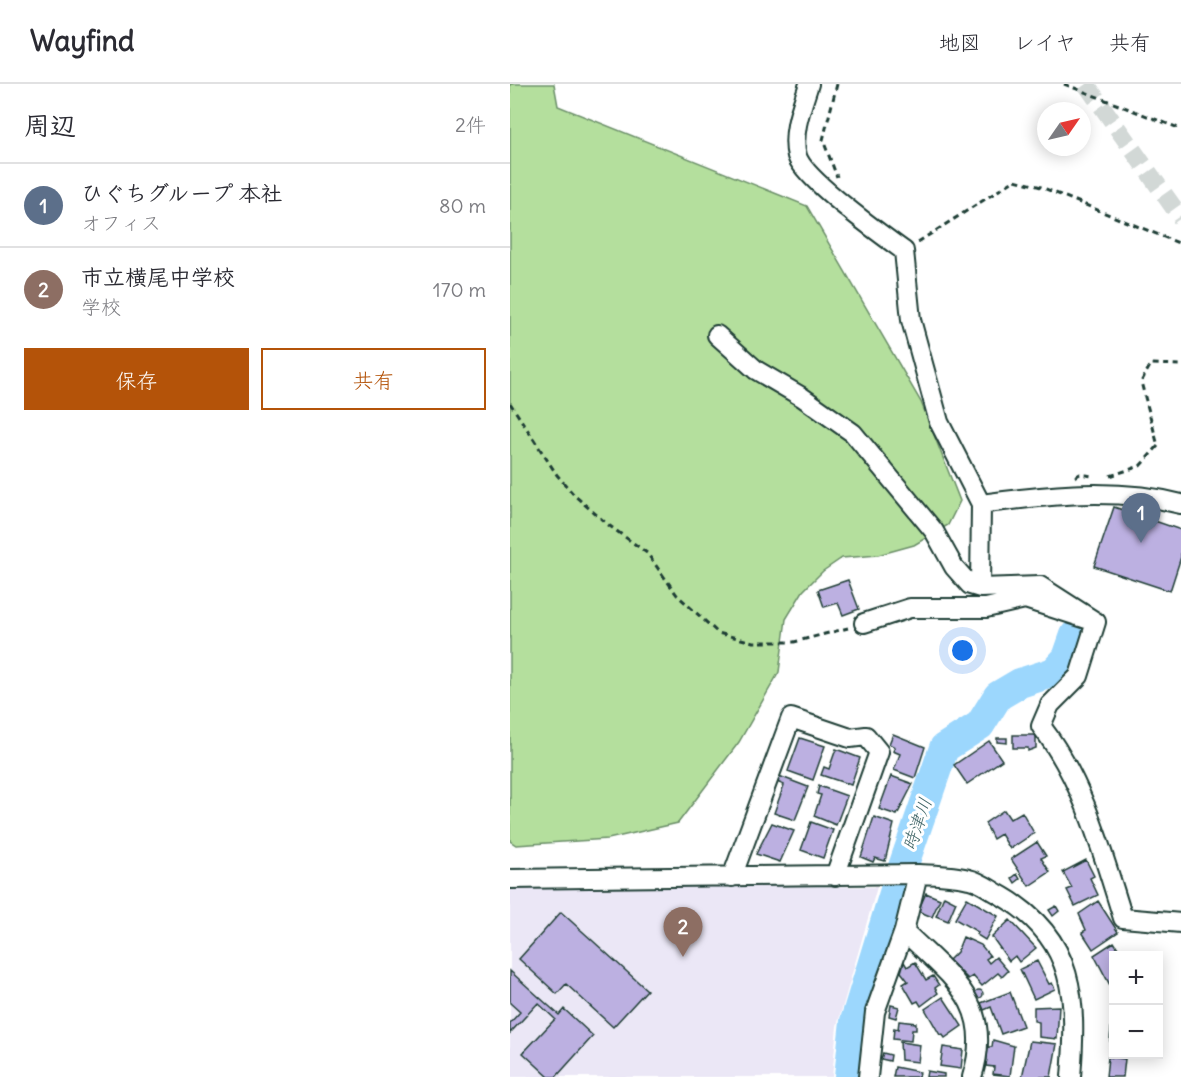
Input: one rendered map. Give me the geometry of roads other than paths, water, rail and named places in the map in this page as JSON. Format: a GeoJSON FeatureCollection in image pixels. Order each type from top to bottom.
{"type":"FeatureCollection","features":[{"type":"Feature","properties":{"kind":"street"},"geometry":{"type":"LineString","coordinates":[[809,84],[796,126],[798,158],[826,191],[903,251],[911,320],[939,422],[981,504],[980,588]]}},
{"type":"Feature","properties":{"kind":"street"},"geometry":{"type":"LineString","coordinates":[[717,335],[756,370],[802,397],[853,433],[934,531],[954,567],[970,585],[980,588],[1040,586],[1096,622]]}},
{"type":"Feature","properties":{"kind":"street"},"geometry":{"type":"LineString","coordinates":[[981,504],[1050,494],[1155,498],[1181,504]]}},
{"type":"Feature","properties":{"kind":"street"},"geometry":{"type":"LineString","coordinates":[[864,623],[910,608],[986,608],[1025,599],[1096,622]]}},
{"type":"Feature","properties":{"kind":"street"},"geometry":{"type":"LineString","coordinates":[[1096,622],[1079,676],[1050,705],[1041,726],[1057,747],[1091,817],[1123,918],[1181,923]]}},
{"type":"Feature","properties":{"kind":"street"},"geometry":{"type":"LineString","coordinates":[[732,877],[791,718],[850,738],[866,736],[879,752],[835,876]]}},
{"type":"Feature","properties":{"kind":"street"},"geometry":{"type":"LineString","coordinates":[[868,1077],[875,1011],[904,931],[918,874]]}},
{"type":"Feature","properties":{"kind":"street"},"geometry":{"type":"LineString","coordinates":[[510,879],[918,874],[971,879],[1020,907],[1051,940],[1064,963],[1073,995],[1075,1026],[1071,1077]]}},
{"type":"Feature","properties":{"kind":"street"},"geometry":{"type":"LineString","coordinates":[[904,931],[957,983],[972,1005],[980,1032],[979,1055],[972,1077]]}},
{"type":"Feature","properties":{"kind":"waterway","name":"時津川"},"geometry":{"type":"LineString","coordinates":[[849,1077],[855,1021],[894,893],[944,748],[980,725],[998,696],[1020,683],[1054,672],[1067,658],[1075,635]]}},
{"type":"Feature","properties":{"kind":"tunnel"},"geometry":{"type":"LineString","coordinates":[[1086,84],[1181,218]]}},
{"type":"Feature","properties":{"kind":"place","name":"ひぐちグループ 本社"},"geometry":{"type":"Point","coordinates":[1141,543]}},
{"type":"Feature","properties":{"kind":"place","name":"市立横尾中学校"},"geometry":{"type":"Point","coordinates":[683,957]}}]}
